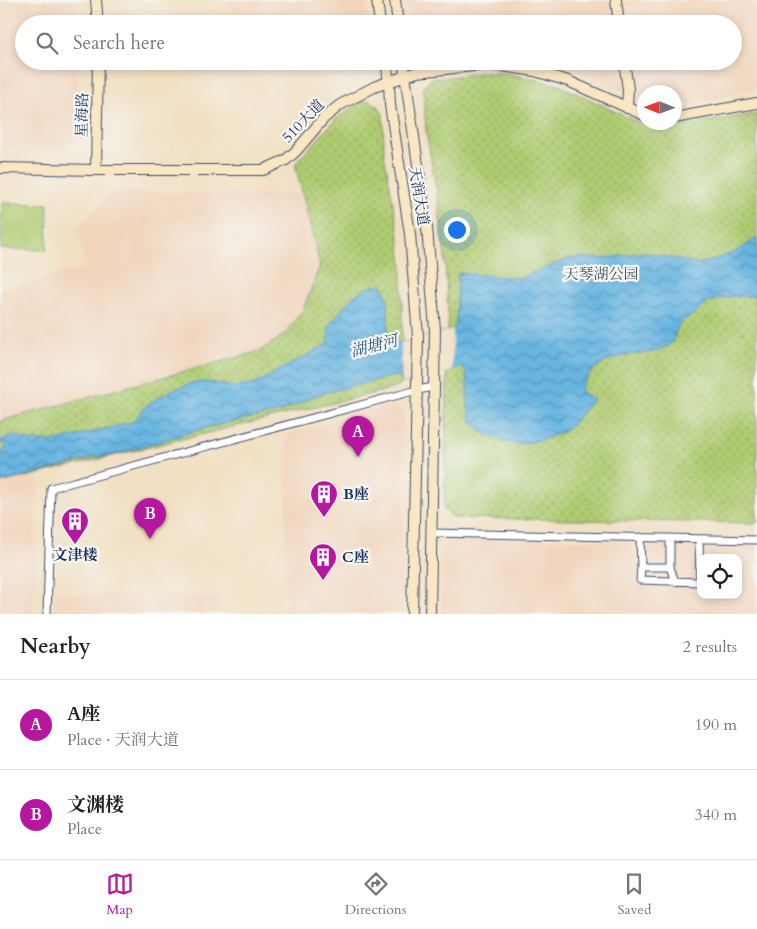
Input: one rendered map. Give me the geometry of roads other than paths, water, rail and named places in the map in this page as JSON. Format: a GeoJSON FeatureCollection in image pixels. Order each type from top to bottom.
{"type":"FeatureCollection","features":[{"type":"Feature","properties":{"kind":"street"},"geometry":{"type":"LineString","coordinates":[[96,0],[97,15]]}},
{"type":"Feature","properties":{"kind":"street"},"geometry":{"type":"LineString","coordinates":[[377,0],[379,15]]}},
{"type":"Feature","properties":{"kind":"street"},"geometry":{"type":"LineString","coordinates":[[394,0],[396,15]]}},
{"type":"Feature","properties":{"kind":"street"},"geometry":{"type":"LineString","coordinates":[[616,0],[618,15]]}},
{"type":"Feature","properties":{"kind":"street","name":"星海路"},"geometry":{"type":"LineString","coordinates":[[96,170],[98,70]]}},
{"type":"Feature","properties":{"kind":"street","name":"天润大道"},"geometry":{"type":"LineString","coordinates":[[388,70],[390,105],[410,234],[418,337],[417,390]]}},
{"type":"Feature","properties":{"kind":"street","name":"天润大道"},"geometry":{"type":"LineString","coordinates":[[404,70],[427,227],[435,330],[434,388]]}},
{"type":"Feature","properties":{"kind":"street","name":"510大道"},"geometry":{"type":"LineString","coordinates":[[0,168],[263,170],[286,160],[324,118],[340,105],[374,87],[418,72],[436,70]]}},
{"type":"Feature","properties":{"kind":"street","name":"510大道"},"geometry":{"type":"LineString","coordinates":[[530,70],[568,81],[637,112]]}},
{"type":"Feature","properties":{"kind":"street"},"geometry":{"type":"LineString","coordinates":[[625,70],[628,89],[626,108]]}},
{"type":"Feature","properties":{"kind":"street"},"geometry":{"type":"LineString","coordinates":[[682,117],[757,103]]}},
{"type":"Feature","properties":{"kind":"street"},"geometry":{"type":"LineString","coordinates":[[47,614],[51,488],[417,390],[434,388],[430,614]]}},
{"type":"Feature","properties":{"kind":"street"},"geometry":{"type":"LineString","coordinates":[[412,614],[417,390]]}},
{"type":"Feature","properties":{"kind":"street"},"geometry":{"type":"LineString","coordinates":[[431,533],[757,540]]}},
{"type":"Feature","properties":{"kind":"street"},"geometry":{"type":"LineString","coordinates":[[640,538],[641,567],[637,582],[700,582],[700,539]]}},
{"type":"Feature","properties":{"kind":"street"},"geometry":{"type":"LineString","coordinates":[[670,538],[670,567],[675,582]]}},
{"type":"Feature","properties":{"kind":"street"},"geometry":{"type":"LineString","coordinates":[[641,567],[670,567]]}},
{"type":"Feature","properties":{"kind":"water","name":"湖塘河"},"geometry":{"type":"Polygon","coordinates":[[[757,237],[757,296],[731,297],[712,301],[684,320],[677,329],[674,341],[664,348],[653,352],[616,358],[600,365],[588,376],[580,392],[594,399],[567,430],[548,438],[520,444],[504,442],[482,432],[472,422],[468,407],[466,371],[461,367],[402,383],[399,375],[320,394],[280,412],[209,427],[110,456],[96,457],[0,483],[0,454],[6,448],[5,443],[0,443],[0,441],[7,437],[16,436],[31,441],[56,441],[132,422],[148,404],[170,391],[195,382],[208,382],[235,387],[253,385],[329,343],[328,327],[351,299],[366,288],[383,286],[388,301],[388,338],[401,343],[453,329],[456,323],[458,273],[520,278],[568,259],[583,257],[601,259],[644,252],[699,264],[741,249],[757,237]]]}},
{"type":"Feature","properties":{"kind":"place","name":"A座"},"geometry":{"type":"Point","coordinates":[358,457]}},
{"type":"Feature","properties":{"kind":"place","name":"B座"},"geometry":{"type":"Point","coordinates":[324,518]}},
{"type":"Feature","properties":{"kind":"place","name":"文渊楼"},"geometry":{"type":"Point","coordinates":[150,539]}},
{"type":"Feature","properties":{"kind":"place","name":"文津楼"},"geometry":{"type":"Point","coordinates":[75,545]}},
{"type":"Feature","properties":{"kind":"place","name":"C座"},"geometry":{"type":"Point","coordinates":[323,581]}},
{"type":"Feature","properties":{"kind":"park label","name":"天琴湖公园"},"geometry":{"type":"Point","coordinates":[601,274]}}]}
